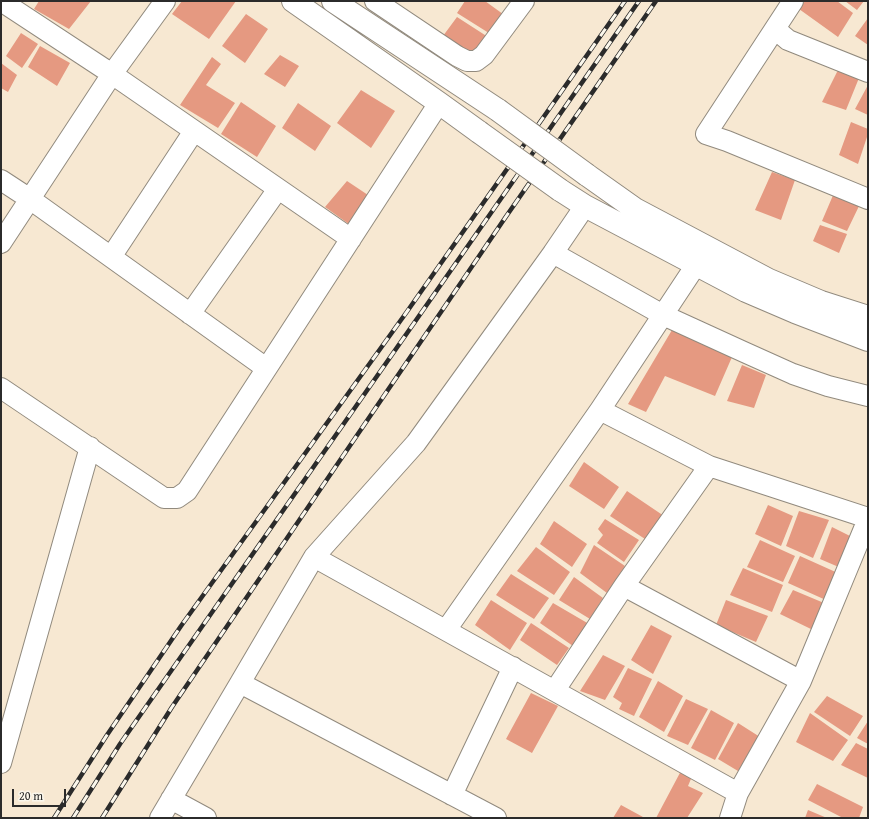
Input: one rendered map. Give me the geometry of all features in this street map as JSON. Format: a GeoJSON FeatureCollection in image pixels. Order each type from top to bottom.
{"type":"FeatureCollection","features":[{"type":"Feature","properties":{"kind":"main road"},"geometry":{"type":"LineString","coordinates":[[293,1],[584,206],[746,290],[795,312],[868,340]]}},
{"type":"Feature","properties":{"kind":"main road"},"geometry":{"type":"LineString","coordinates":[[333,1],[498,110],[635,209],[769,280],[821,302],[868,317]]}},
{"type":"Feature","properties":{"kind":"street"},"geometry":{"type":"LineString","coordinates":[[1,1],[112,74],[351,240]]}},
{"type":"Feature","properties":{"kind":"street"},"geometry":{"type":"LineString","coordinates":[[1,243],[112,74],[165,1]]}},
{"type":"Feature","properties":{"kind":"street"},"geometry":{"type":"LineString","coordinates":[[375,1],[457,56],[467,61],[476,61],[484,55],[524,1]]}},
{"type":"Feature","properties":{"kind":"street"},"geometry":{"type":"LineString","coordinates":[[794,1],[706,134],[727,141],[868,199]]}},
{"type":"Feature","properties":{"kind":"street"},"geometry":{"type":"LineString","coordinates":[[775,29],[788,40],[868,72]]}},
{"type":"Feature","properties":{"kind":"street"},"geometry":{"type":"LineString","coordinates":[[1,388],[164,498],[176,498],[186,491],[439,103]]}},
{"type":"Feature","properties":{"kind":"street"},"geometry":{"type":"LineString","coordinates":[[111,257],[194,131]]}},
{"type":"Feature","properties":{"kind":"street"},"geometry":{"type":"LineString","coordinates":[[1,180],[30,199],[266,368]]}},
{"type":"Feature","properties":{"kind":"street"},"geometry":{"type":"LineString","coordinates":[[190,314],[278,189]]}},
{"type":"Feature","properties":{"kind":"street"},"geometry":{"type":"LineString","coordinates":[[160,818],[314,557],[416,443],[553,253],[584,206]]}},
{"type":"Feature","properties":{"kind":"street"},"geometry":{"type":"LineString","coordinates":[[553,253],[663,315],[793,374],[828,386],[868,396]]}},
{"type":"Feature","properties":{"kind":"street"},"geometry":{"type":"LineString","coordinates":[[446,630],[600,410],[696,265]]}},
{"type":"Feature","properties":{"kind":"street"},"geometry":{"type":"LineString","coordinates":[[600,410],[709,466],[868,518],[801,681],[738,793],[730,818]]}},
{"type":"Feature","properties":{"kind":"street"},"geometry":{"type":"LineString","coordinates":[[1,763],[90,447]]}},
{"type":"Feature","properties":{"kind":"street"},"geometry":{"type":"LineString","coordinates":[[555,690],[624,586],[709,466]]}},
{"type":"Feature","properties":{"kind":"street"},"geometry":{"type":"LineString","coordinates":[[314,557],[738,793]]}},
{"type":"Feature","properties":{"kind":"street"},"geometry":{"type":"LineString","coordinates":[[624,586],[801,681]]}},
{"type":"Feature","properties":{"kind":"street"},"geometry":{"type":"LineString","coordinates":[[452,794],[513,667]]}},
{"type":"Feature","properties":{"kind":"street"},"geometry":{"type":"LineString","coordinates":[[240,683],[452,794],[489,816]]}},
{"type":"Feature","properties":{"kind":"street"},"geometry":{"type":"LineString","coordinates":[[171,799],[206,818]]}},
{"type":"Feature","properties":{"kind":"building"},"geometry":{"type":"Polygon","coordinates":[[[39,1],[91,1],[69,29],[34,9],[39,1]]]}},
{"type":"Feature","properties":{"kind":"building"},"geometry":{"type":"Polygon","coordinates":[[[182,1],[236,1],[209,39],[172,14],[182,1]]]}},
{"type":"Feature","properties":{"kind":"building"},"geometry":{"type":"Polygon","coordinates":[[[465,1],[485,1],[507,17],[492,35],[457,13],[465,1]]]}},
{"type":"Feature","properties":{"kind":"building"},"geometry":{"type":"Polygon","coordinates":[[[805,1],[837,1],[853,13],[838,37],[799,9],[805,1]]]}},
{"type":"Feature","properties":{"kind":"building"},"geometry":{"type":"Polygon","coordinates":[[[845,1],[864,1],[857,10],[845,1]]]}},
{"type":"Feature","properties":{"kind":"building"},"geometry":{"type":"Polygon","coordinates":[[[246,14],[268,29],[245,63],[222,46],[246,14]]]}},
{"type":"Feature","properties":{"kind":"building"},"geometry":{"type":"Polygon","coordinates":[[[457,17],[488,37],[474,57],[443,36],[457,17]]]}},
{"type":"Feature","properties":{"kind":"building"},"geometry":{"type":"Polygon","coordinates":[[[868,18],[868,45],[855,36],[868,18]]]}},
{"type":"Feature","properties":{"kind":"building"},"geometry":{"type":"Polygon","coordinates":[[[21,33],[38,44],[22,68],[6,56],[21,33]]]}},
{"type":"Feature","properties":{"kind":"building"},"geometry":{"type":"Polygon","coordinates":[[[40,46],[70,63],[57,86],[28,67],[40,46]]]}},
{"type":"Feature","properties":{"kind":"building"},"geometry":{"type":"Polygon","coordinates":[[[280,55],[299,66],[285,87],[264,74],[280,55]]]}},
{"type":"Feature","properties":{"kind":"building"},"geometry":{"type":"Polygon","coordinates":[[[212,57],[221,64],[206,85],[235,103],[218,128],[180,105],[212,57]]]}},
{"type":"Feature","properties":{"kind":"building"},"geometry":{"type":"Polygon","coordinates":[[[1,63],[17,75],[8,92],[1,88],[1,63]]]}},
{"type":"Feature","properties":{"kind":"building"},"geometry":{"type":"Polygon","coordinates":[[[838,70],[859,78],[846,110],[822,102],[838,70]]]}},
{"type":"Feature","properties":{"kind":"building"},"geometry":{"type":"Polygon","coordinates":[[[868,85],[868,115],[855,109],[868,85]]]}},
{"type":"Feature","properties":{"kind":"building"},"geometry":{"type":"Polygon","coordinates":[[[361,90],[395,111],[371,148],[337,123],[361,90]]]}},
{"type":"Feature","properties":{"kind":"building"},"geometry":{"type":"Polygon","coordinates":[[[241,102],[276,126],[257,157],[221,134],[241,102]]]}},
{"type":"Feature","properties":{"kind":"building"},"geometry":{"type":"Polygon","coordinates":[[[298,103],[331,126],[315,151],[282,128],[298,103]]]}},
{"type":"Feature","properties":{"kind":"building"},"geometry":{"type":"Polygon","coordinates":[[[851,122],[868,129],[868,134],[858,164],[839,155],[851,122]]]}},
{"type":"Feature","properties":{"kind":"building"},"geometry":{"type":"Polygon","coordinates":[[[772,172],[795,180],[781,220],[755,210],[772,172]]]}},
{"type":"Feature","properties":{"kind":"building"},"geometry":{"type":"Polygon","coordinates":[[[347,181],[371,197],[353,227],[325,207],[347,181]]]}},
{"type":"Feature","properties":{"kind":"building"},"geometry":{"type":"Polygon","coordinates":[[[834,193],[860,204],[847,231],[822,221],[834,193]]]}},
{"type":"Feature","properties":{"kind":"building"},"geometry":{"type":"Polygon","coordinates":[[[820,225],[847,234],[839,253],[813,241],[820,225]]]}},
{"type":"Feature","properties":{"kind":"building"},"geometry":{"type":"Polygon","coordinates":[[[672,330],[732,357],[715,396],[665,376],[646,412],[628,404],[672,330]]]}},
{"type":"Feature","properties":{"kind":"building"},"geometry":{"type":"Polygon","coordinates":[[[742,365],[766,375],[754,408],[727,401],[742,365]]]}},
{"type":"Feature","properties":{"kind":"building"},"geometry":{"type":"Polygon","coordinates":[[[584,462],[619,487],[604,509],[569,486],[584,462]]]}},
{"type":"Feature","properties":{"kind":"building"},"geometry":{"type":"Polygon","coordinates":[[[627,491],[664,516],[645,539],[610,516],[627,491]]]}},
{"type":"Feature","properties":{"kind":"building"},"geometry":{"type":"Polygon","coordinates":[[[768,505],[793,516],[781,546],[755,534],[768,505]]]}},
{"type":"Feature","properties":{"kind":"building"},"geometry":{"type":"Polygon","coordinates":[[[799,511],[829,520],[813,558],[786,546],[799,511]]]}},
{"type":"Feature","properties":{"kind":"building"},"geometry":{"type":"Polygon","coordinates":[[[605,519],[639,540],[624,562],[597,543],[603,535],[598,529],[605,519]]]}},
{"type":"Feature","properties":{"kind":"building"},"geometry":{"type":"Polygon","coordinates":[[[554,521],[587,544],[572,567],[540,544],[554,521]]]}},
{"type":"Feature","properties":{"kind":"building"},"geometry":{"type":"Polygon","coordinates":[[[832,527],[852,537],[841,568],[820,559],[832,527]]]}},
{"type":"Feature","properties":{"kind":"building"},"geometry":{"type":"Polygon","coordinates":[[[760,540],[795,556],[783,582],[747,567],[760,540]]]}},
{"type":"Feature","properties":{"kind":"building"},"geometry":{"type":"Polygon","coordinates":[[[594,545],[625,566],[607,593],[580,573],[594,545]]]}},
{"type":"Feature","properties":{"kind":"building"},"geometry":{"type":"Polygon","coordinates":[[[536,547],[570,572],[554,595],[517,571],[536,547]]]}},
{"type":"Feature","properties":{"kind":"building"},"geometry":{"type":"Polygon","coordinates":[[[800,556],[840,574],[828,601],[788,583],[800,556]]]}},
{"type":"Feature","properties":{"kind":"building"},"geometry":{"type":"Polygon","coordinates":[[[743,568],[783,585],[772,612],[730,595],[743,568]]]}},
{"type":"Feature","properties":{"kind":"building"},"geometry":{"type":"Polygon","coordinates":[[[511,574],[549,598],[534,619],[496,595],[511,574]]]}},
{"type":"Feature","properties":{"kind":"building"},"geometry":{"type":"Polygon","coordinates":[[[574,577],[603,598],[590,619],[559,600],[574,577]]]}},
{"type":"Feature","properties":{"kind":"building"},"geometry":{"type":"Polygon","coordinates":[[[793,590],[824,603],[813,630],[780,614],[793,590]]]}},
{"type":"Feature","properties":{"kind":"building"},"geometry":{"type":"Polygon","coordinates":[[[491,600],[527,623],[510,650],[475,625],[491,600]]]}},
{"type":"Feature","properties":{"kind":"building"},"geometry":{"type":"Polygon","coordinates":[[[726,600],[768,616],[756,642],[716,625],[726,600]]]}},
{"type":"Feature","properties":{"kind":"building"},"geometry":{"type":"Polygon","coordinates":[[[553,603],[589,624],[573,646],[540,623],[553,603]]]}},
{"type":"Feature","properties":{"kind":"building"},"geometry":{"type":"Polygon","coordinates":[[[531,623],[569,648],[557,665],[520,640],[531,623]]]}},
{"type":"Feature","properties":{"kind":"building"},"geometry":{"type":"Polygon","coordinates":[[[651,625],[672,636],[653,674],[631,660],[651,625]]]}},
{"type":"Feature","properties":{"kind":"building"},"geometry":{"type":"Polygon","coordinates":[[[603,655],[625,666],[605,700],[580,691],[603,655]]]}},
{"type":"Feature","properties":{"kind":"building"},"geometry":{"type":"Polygon","coordinates":[[[628,668],[652,679],[634,716],[619,709],[622,703],[613,697],[628,668]]]}},
{"type":"Feature","properties":{"kind":"building"},"geometry":{"type":"Polygon","coordinates":[[[658,681],[683,696],[664,732],[639,717],[658,681]]]}},
{"type":"Feature","properties":{"kind":"building"},"geometry":{"type":"Polygon","coordinates":[[[531,693],[558,706],[532,753],[506,739],[531,693]]]}},
{"type":"Feature","properties":{"kind":"building"},"geometry":{"type":"Polygon","coordinates":[[[827,696],[863,716],[850,736],[814,712],[827,696]]]}},
{"type":"Feature","properties":{"kind":"building"},"geometry":{"type":"Polygon","coordinates":[[[686,699],[708,709],[688,745],[667,736],[686,699]]]}},
{"type":"Feature","properties":{"kind":"building"},"geometry":{"type":"Polygon","coordinates":[[[711,710],[734,723],[715,760],[691,748],[711,710]]]}},
{"type":"Feature","properties":{"kind":"building"},"geometry":{"type":"Polygon","coordinates":[[[810,713],[848,740],[833,761],[796,742],[810,713]]]}},
{"type":"Feature","properties":{"kind":"building"},"geometry":{"type":"Polygon","coordinates":[[[868,721],[868,744],[857,738],[868,721]]]}},
{"type":"Feature","properties":{"kind":"building"},"geometry":{"type":"Polygon","coordinates":[[[738,723],[760,737],[738,771],[718,759],[738,723]]]}},
{"type":"Feature","properties":{"kind":"building"},"geometry":{"type":"Polygon","coordinates":[[[856,743],[868,749],[868,778],[841,765],[856,743]]]}},
{"type":"Feature","properties":{"kind":"building"},"geometry":{"type":"Polygon","coordinates":[[[682,769],[693,774],[688,786],[703,793],[687,818],[656,818],[682,769]]]}},
{"type":"Feature","properties":{"kind":"building"},"geometry":{"type":"Polygon","coordinates":[[[817,784],[863,807],[859,818],[843,818],[808,800],[817,784]]]}},
{"type":"Feature","properties":{"kind":"building"},"geometry":{"type":"Polygon","coordinates":[[[621,805],[643,817],[643,818],[613,818],[621,805]]]}},
{"type":"Feature","properties":{"kind":"building"},"geometry":{"type":"Polygon","coordinates":[[[808,810],[827,818],[805,818],[808,810]]]}},
{"type":"Feature","properties":{"kind":"railway"},"geometry":{"type":"LineString","coordinates":[[54,818],[107,735],[181,626],[406,313],[625,1]]}},
{"type":"Feature","properties":{"kind":"railway"},"geometry":{"type":"LineString","coordinates":[[73,818],[120,744],[639,1]]}},
{"type":"Feature","properties":{"kind":"railway"},"geometry":{"type":"LineString","coordinates":[[102,818],[172,707],[505,218],[656,1]]}}]}
